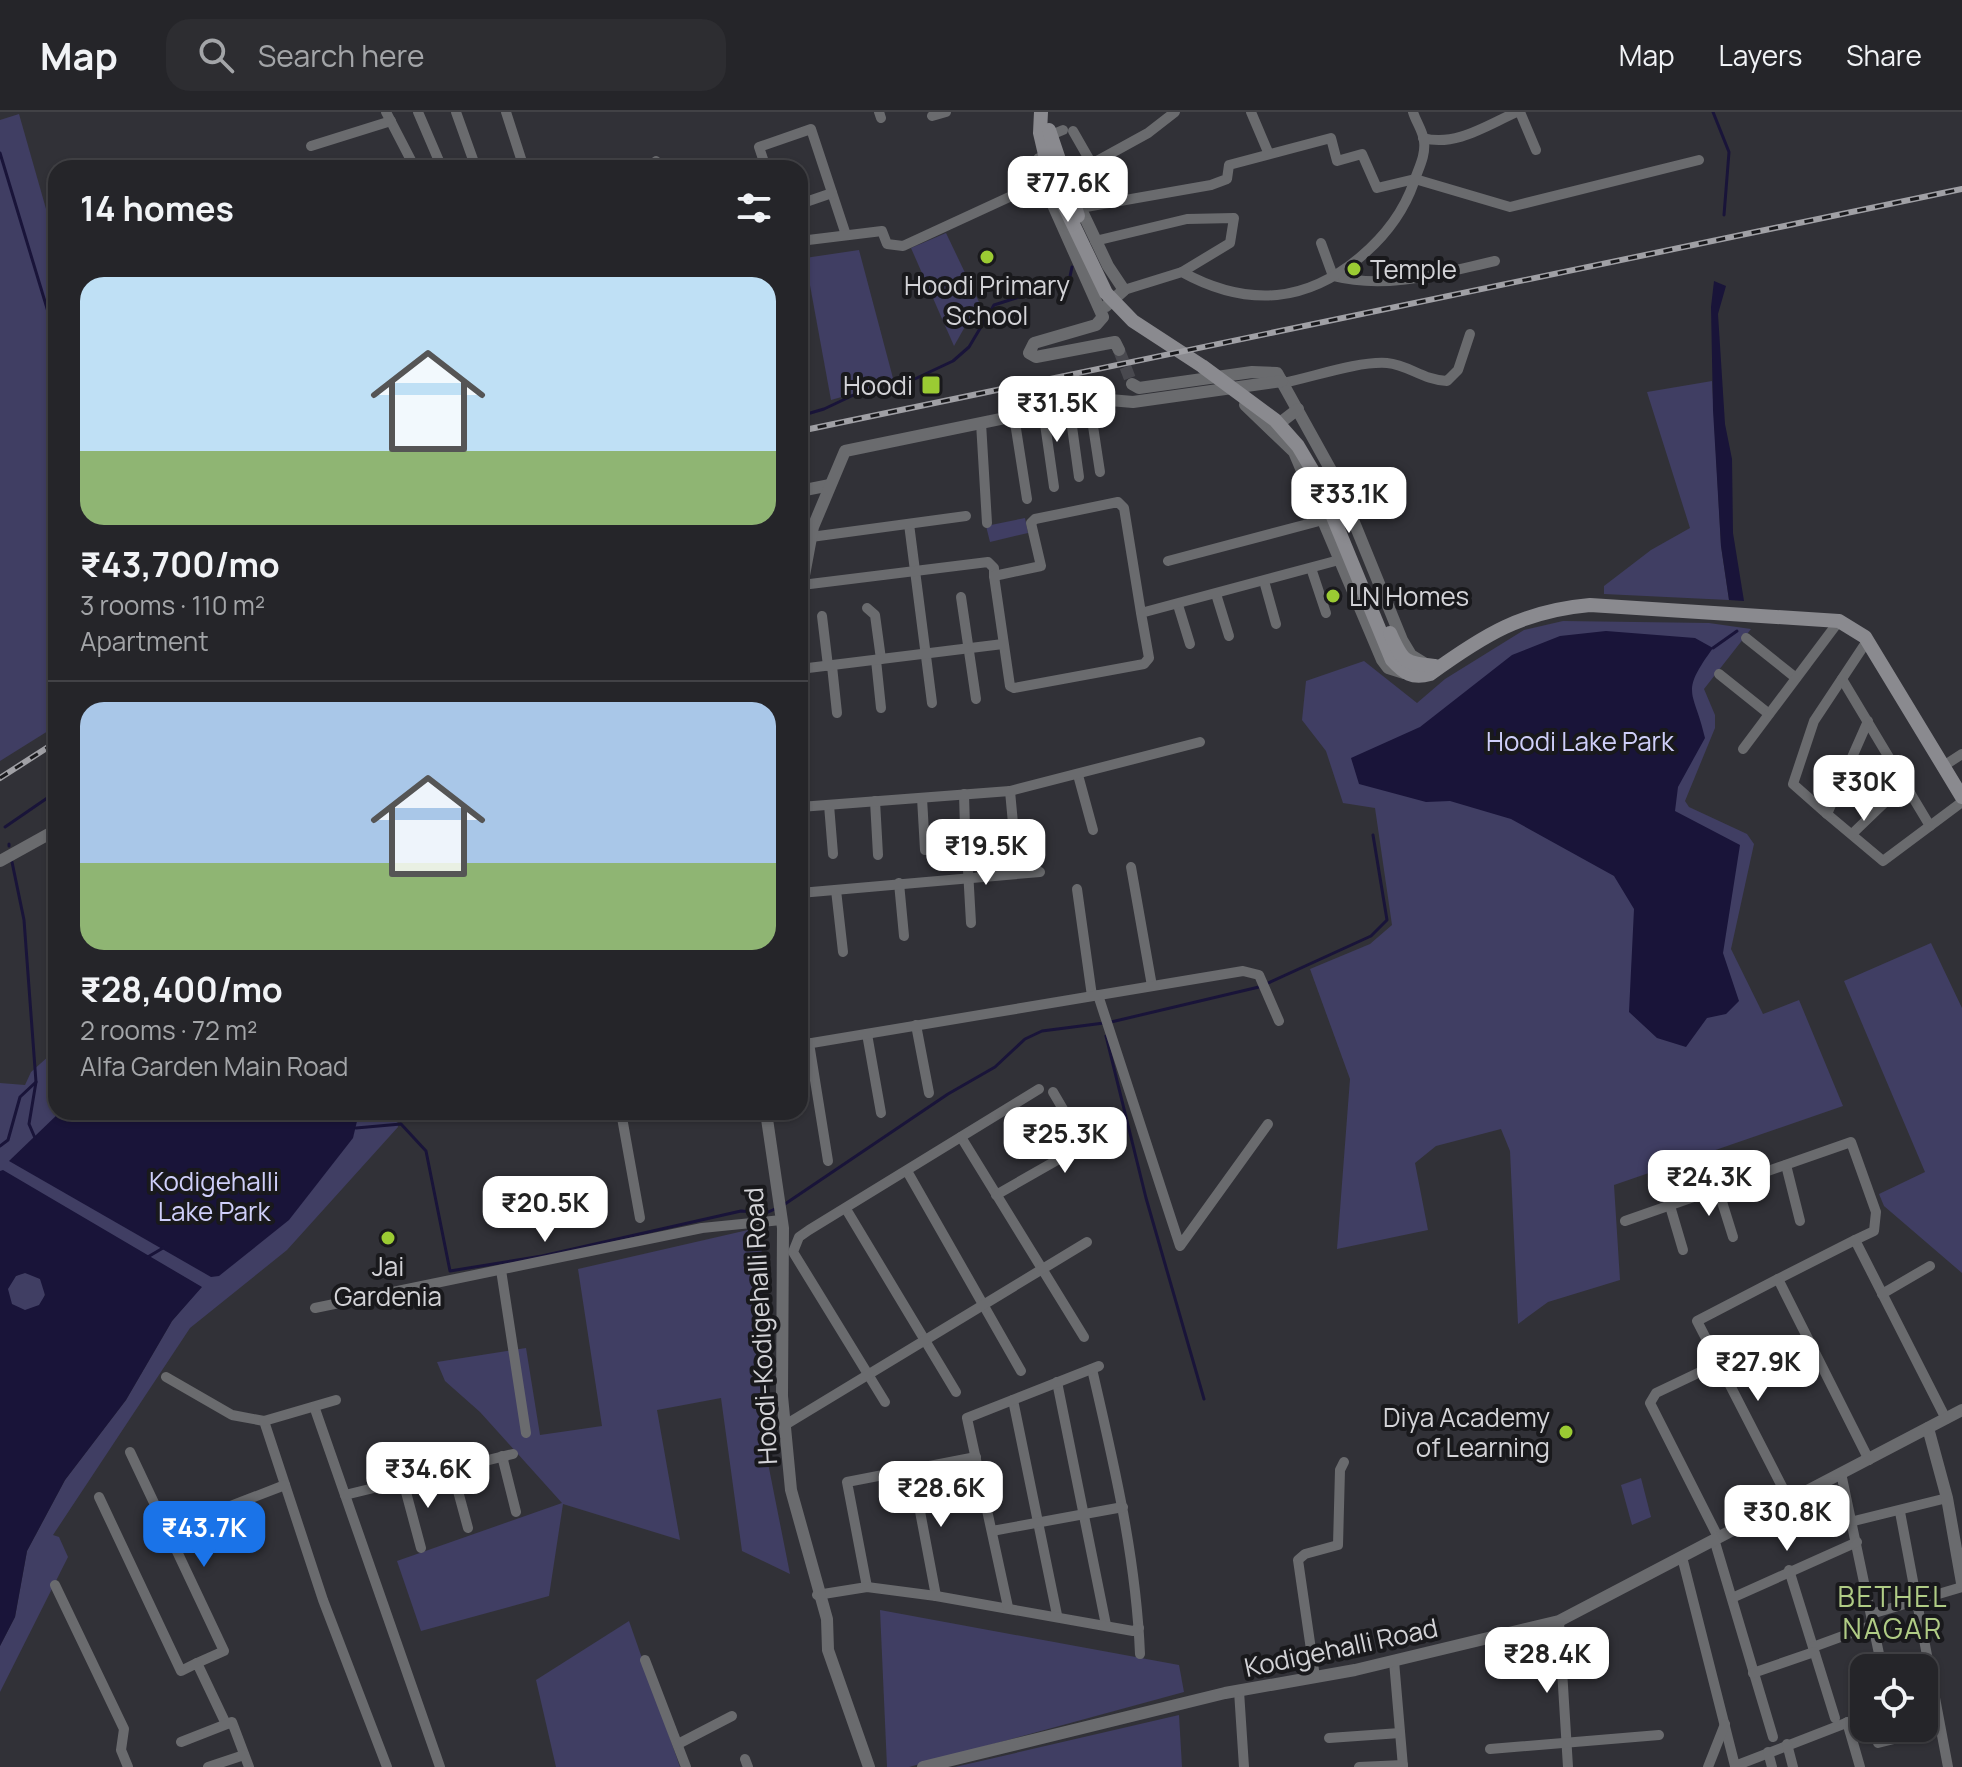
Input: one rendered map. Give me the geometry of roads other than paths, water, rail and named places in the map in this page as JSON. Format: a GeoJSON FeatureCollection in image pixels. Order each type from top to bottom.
{"type":"FeatureCollection","features":[{"type":"Feature","properties":{"kind":"main road"},"geometry":{"type":"LineString","coordinates":[[1041,112],[1052,134],[1071,202],[1108,282],[1136,314],[1243,387],[1294,429],[1312,454],[1329,488],[1403,659],[1430,667]]}},
{"type":"Feature","properties":{"kind":"main road"},"geometry":{"type":"LineString","coordinates":[[1049,112],[1058,198],[1094,271],[1117,308],[1275,420],[1298,446],[1317,478],[1392,660],[1404,673],[1417,677],[1514,622],[1560,607],[1590,605],[1839,621],[1853,627],[1867,641],[1962,799]]}},
{"type":"Feature","properties":{"kind":"street"},"geometry":{"type":"LineString","coordinates":[[418,112],[439,160]]}},
{"type":"Feature","properties":{"kind":"street"},"geometry":{"type":"LineString","coordinates":[[456,112],[473,160]]}},
{"type":"Feature","properties":{"kind":"street"},"geometry":{"type":"LineString","coordinates":[[506,112],[521,160]]}},
{"type":"Feature","properties":{"kind":"street"},"geometry":{"type":"LineString","coordinates":[[932,116],[946,112]]}},
{"type":"Feature","properties":{"kind":"street"},"geometry":{"type":"LineString","coordinates":[[1068,177],[1093,166],[1175,112]]}},
{"type":"Feature","properties":{"kind":"street"},"geometry":{"type":"LineString","coordinates":[[1251,112],[1268,152]]}},
{"type":"Feature","properties":{"kind":"street"},"geometry":{"type":"LineString","coordinates":[[1182,272],[1216,288],[1246,294],[1278,295],[1333,276],[1391,226],[1406,205],[1423,161],[1423,138],[1413,112]]}},
{"type":"Feature","properties":{"kind":"street"},"geometry":{"type":"LineString","coordinates":[[1423,138],[1439,142],[1456,140],[1518,112],[1536,150]]}},
{"type":"Feature","properties":{"kind":"street"},"geometry":{"type":"LineString","coordinates":[[311,146],[388,116],[410,160]]}},
{"type":"Feature","properties":{"kind":"street"},"geometry":{"type":"LineString","coordinates":[[763,160],[759,147],[811,129],[846,235]]}},
{"type":"Feature","properties":{"kind":"street"},"geometry":{"type":"LineString","coordinates":[[1052,134],[1093,166]]}},
{"type":"Feature","properties":{"kind":"street"},"geometry":{"type":"LineString","coordinates":[[1052,134],[1095,241],[1124,290]]}},
{"type":"Feature","properties":{"kind":"street"},"geometry":{"type":"LineString","coordinates":[[1052,134],[1036,140],[1044,181],[1102,322],[1034,343],[1029,353],[1036,357],[1115,342],[1119,350]]}},
{"type":"Feature","properties":{"kind":"street"},"geometry":{"type":"LineString","coordinates":[[1080,208],[1211,185],[1227,179],[1229,165],[1268,152],[1331,138],[1337,161],[1362,154],[1377,188],[1415,179],[1510,207],[1699,160]]}},
{"type":"Feature","properties":{"kind":"street"},"geometry":{"type":"LineString","coordinates":[[808,240],[882,231],[887,244],[903,246],[1044,181]]}},
{"type":"Feature","properties":{"kind":"street"},"geometry":{"type":"LineString","coordinates":[[808,201],[832,193]]}},
{"type":"Feature","properties":{"kind":"street"},"geometry":{"type":"LineString","coordinates":[[1095,241],[1187,219],[1234,218],[1230,243],[1182,272],[1124,290],[1100,311]]}},
{"type":"Feature","properties":{"kind":"street"},"geometry":{"type":"LineString","coordinates":[[1321,243],[1333,276]]}},
{"type":"Feature","properties":{"kind":"street"},"geometry":{"type":"LineString","coordinates":[[1333,276],[1357,282],[1412,280],[1495,261]]}},
{"type":"Feature","properties":{"kind":"street"},"geometry":{"type":"LineString","coordinates":[[808,553],[811,537],[845,451],[1089,400],[1133,402],[1371,364],[1390,363],[1428,380],[1447,381],[1458,370],[1470,334]]}},
{"type":"Feature","properties":{"kind":"street"},"geometry":{"type":"LineString","coordinates":[[1132,384],[1139,388],[1252,372],[1280,379],[1338,483],[1402,640],[1411,655],[1430,667]]}},
{"type":"Feature","properties":{"kind":"street"},"geometry":{"type":"LineString","coordinates":[[1224,389],[1294,452],[1382,660],[1388,668],[1404,673]]}},
{"type":"Feature","properties":{"kind":"street"},"geometry":{"type":"LineString","coordinates":[[1089,400],[1100,472]]}},
{"type":"Feature","properties":{"kind":"street"},"geometry":{"type":"LineString","coordinates":[[1069,405],[1079,477]]}},
{"type":"Feature","properties":{"kind":"street"},"geometry":{"type":"LineString","coordinates":[[1272,429],[1298,409]]}},
{"type":"Feature","properties":{"kind":"street"},"geometry":{"type":"LineString","coordinates":[[1043,410],[1054,487]]}},
{"type":"Feature","properties":{"kind":"street"},"geometry":{"type":"LineString","coordinates":[[1014,416],[1027,499]]}},
{"type":"Feature","properties":{"kind":"street"},"geometry":{"type":"LineString","coordinates":[[981,423],[987,523]]}},
{"type":"Feature","properties":{"kind":"street"},"geometry":{"type":"LineString","coordinates":[[808,489],[830,485]]}},
{"type":"Feature","properties":{"kind":"street"},"geometry":{"type":"LineString","coordinates":[[808,590],[988,562],[994,568],[994,576],[1003,644],[1012,688],[1144,664],[1149,658],[1124,508],[1118,502],[1035,519],[1031,523],[1041,566],[994,576]]}},
{"type":"Feature","properties":{"kind":"street"},"geometry":{"type":"LineString","coordinates":[[811,537],[966,516]]}},
{"type":"Feature","properties":{"kind":"street"},"geometry":{"type":"LineString","coordinates":[[1168,561],[1323,520]]}},
{"type":"Feature","properties":{"kind":"street"},"geometry":{"type":"LineString","coordinates":[[909,524],[932,703]]}},
{"type":"Feature","properties":{"kind":"street"},"geometry":{"type":"LineString","coordinates":[[1141,613],[1339,560]]}},
{"type":"Feature","properties":{"kind":"street"},"geometry":{"type":"LineString","coordinates":[[1311,568],[1326,613]]}},
{"type":"Feature","properties":{"kind":"street"},"geometry":{"type":"LineString","coordinates":[[1264,581],[1276,624]]}},
{"type":"Feature","properties":{"kind":"street"},"geometry":{"type":"LineString","coordinates":[[1216,594],[1229,636]]}},
{"type":"Feature","properties":{"kind":"street"},"geometry":{"type":"LineString","coordinates":[[961,597],[976,699]]}},
{"type":"Feature","properties":{"kind":"street"},"geometry":{"type":"LineString","coordinates":[[1178,605],[1190,644]]}},
{"type":"Feature","properties":{"kind":"street"},"geometry":{"type":"LineString","coordinates":[[867,608],[875,615],[881,708]]}},
{"type":"Feature","properties":{"kind":"street"},"geometry":{"type":"LineString","coordinates":[[822,616],[837,713]]}},
{"type":"Feature","properties":{"kind":"street"},"geometry":{"type":"LineString","coordinates":[[1743,749],[1839,621]]}},
{"type":"Feature","properties":{"kind":"street"},"geometry":{"type":"LineString","coordinates":[[1746,638],[1796,678]]}},
{"type":"Feature","properties":{"kind":"street"},"geometry":{"type":"LineString","coordinates":[[1867,641],[1814,721],[1793,784],[1883,861],[1962,799]]}},
{"type":"Feature","properties":{"kind":"street"},"geometry":{"type":"LineString","coordinates":[[808,668],[1003,644]]}},
{"type":"Feature","properties":{"kind":"street"},"geometry":{"type":"LineString","coordinates":[[1719,674],[1769,714]]}},
{"type":"Feature","properties":{"kind":"street"},"geometry":{"type":"LineString","coordinates":[[1842,679],[1930,826]]}},
{"type":"Feature","properties":{"kind":"street"},"geometry":{"type":"LineString","coordinates":[[1827,814],[1868,721]]}},
{"type":"Feature","properties":{"kind":"street"},"geometry":{"type":"LineString","coordinates":[[808,806],[1010,791],[1200,742]]}},
{"type":"Feature","properties":{"kind":"street"},"geometry":{"type":"LineString","coordinates":[[1942,767],[1962,754]]}},
{"type":"Feature","properties":{"kind":"street"},"geometry":{"type":"LineString","coordinates":[[1078,775],[1093,830]]}},
{"type":"Feature","properties":{"kind":"street"},"geometry":{"type":"LineString","coordinates":[[1852,834],[1905,783]]}},
{"type":"Feature","properties":{"kind":"street"},"geometry":{"type":"LineString","coordinates":[[1010,791],[1015,845]]}},
{"type":"Feature","properties":{"kind":"street"},"geometry":{"type":"LineString","coordinates":[[964,794],[965,828]]}},
{"type":"Feature","properties":{"kind":"street"},"geometry":{"type":"LineString","coordinates":[[922,798],[925,850]]}},
{"type":"Feature","properties":{"kind":"street"},"geometry":{"type":"LineString","coordinates":[[875,801],[878,855]]}},
{"type":"Feature","properties":{"kind":"street"},"geometry":{"type":"LineString","coordinates":[[829,805],[833,854]]}},
{"type":"Feature","properties":{"kind":"street"},"geometry":{"type":"LineString","coordinates":[[0,861],[48,834]]}},
{"type":"Feature","properties":{"kind":"street"},"geometry":{"type":"LineString","coordinates":[[967,852],[971,923]]}},
{"type":"Feature","properties":{"kind":"street"},"geometry":{"type":"LineString","coordinates":[[1131,867],[1152,986]]}},
{"type":"Feature","properties":{"kind":"street"},"geometry":{"type":"LineString","coordinates":[[808,892],[1040,872]]}},
{"type":"Feature","properties":{"kind":"street"},"geometry":{"type":"LineString","coordinates":[[899,883],[904,936]]}},
{"type":"Feature","properties":{"kind":"street"},"geometry":{"type":"LineString","coordinates":[[1077,889],[1095,996],[1111,1032],[1180,1246],[1184,1245],[1268,1124]]}},
{"type":"Feature","properties":{"kind":"street"},"geometry":{"type":"LineString","coordinates":[[836,890],[843,952]]}},
{"type":"Feature","properties":{"kind":"street"},"geometry":{"type":"LineString","coordinates":[[808,1043],[1243,971],[1252,971],[1261,978],[1279,1021]]}},
{"type":"Feature","properties":{"kind":"street"},"geometry":{"type":"LineString","coordinates":[[916,1025],[929,1093]]}},
{"type":"Feature","properties":{"kind":"street"},"geometry":{"type":"LineString","coordinates":[[867,1034],[881,1113]]}},
{"type":"Feature","properties":{"kind":"street"},"geometry":{"type":"LineString","coordinates":[[808,1064],[828,1161]]}},
{"type":"Feature","properties":{"kind":"street"},"geometry":{"type":"LineString","coordinates":[[885,1402],[793,1252],[799,1237],[1039,1089]]}},
{"type":"Feature","properties":{"kind":"street"},"geometry":{"type":"LineString","coordinates":[[1053,1092],[1084,1145]]}},
{"type":"Feature","properties":{"kind":"street"},"geometry":{"type":"LineString","coordinates":[[622,1120],[640,1218]]}},
{"type":"Feature","properties":{"kind":"street","name":"Hoodi-Kodigehalli Road"},"geometry":{"type":"LineString","coordinates":[[767,1120],[780,1211],[785,1425],[791,1490],[817,1595],[827,1619],[828,1650],[869,1767]]}},
{"type":"Feature","properties":{"kind":"street"},"geometry":{"type":"LineString","coordinates":[[996,1195],[1117,1126]]}},
{"type":"Feature","properties":{"kind":"street"},"geometry":{"type":"LineString","coordinates":[[961,1137],[1084,1337]]}},
{"type":"Feature","properties":{"kind":"street"},"geometry":{"type":"LineString","coordinates":[[1625,1221],[1851,1142],[1876,1212],[1874,1231],[1697,1321],[1789,1500]]}},
{"type":"Feature","properties":{"kind":"street"},"geometry":{"type":"LineString","coordinates":[[1786,1165],[1800,1221]]}},
{"type":"Feature","properties":{"kind":"street"},"geometry":{"type":"LineString","coordinates":[[907,1171],[1021,1371]]}},
{"type":"Feature","properties":{"kind":"street"},"geometry":{"type":"LineString","coordinates":[[1718,1189],[1733,1237]]}},
{"type":"Feature","properties":{"kind":"street"},"geometry":{"type":"LineString","coordinates":[[1670,1206],[1683,1250]]}},
{"type":"Feature","properties":{"kind":"street"},"geometry":{"type":"LineString","coordinates":[[846,1209],[926,1337],[956,1392]]}},
{"type":"Feature","properties":{"kind":"street"},"geometry":{"type":"LineString","coordinates":[[315,1308],[780,1211]]}},
{"type":"Feature","properties":{"kind":"street"},"geometry":{"type":"LineString","coordinates":[[1855,1240],[1946,1419]]}},
{"type":"Feature","properties":{"kind":"street"},"geometry":{"type":"LineString","coordinates":[[785,1425],[1087,1242]]}},
{"type":"Feature","properties":{"kind":"street"},"geometry":{"type":"LineString","coordinates":[[1882,1294],[1930,1266]]}},
{"type":"Feature","properties":{"kind":"street"},"geometry":{"type":"LineString","coordinates":[[501,1270],[526,1433]]}},
{"type":"Feature","properties":{"kind":"street"},"geometry":{"type":"LineString","coordinates":[[1778,1279],[1869,1460]]}},
{"type":"Feature","properties":{"kind":"street"},"geometry":{"type":"LineString","coordinates":[[1719,1363],[1656,1393],[1650,1403],[1716,1538],[1773,1737]]}},
{"type":"Feature","properties":{"kind":"street"},"geometry":{"type":"LineString","coordinates":[[1008,1607],[967,1418],[1096,1368],[1123,1507],[1140,1654]]}},
{"type":"Feature","properties":{"kind":"street"},"geometry":{"type":"LineString","coordinates":[[166,1377],[232,1415],[264,1421],[315,1409],[336,1400]]}},
{"type":"Feature","properties":{"kind":"street"},"geometry":{"type":"LineString","coordinates":[[1057,1382],[1086,1511],[1106,1625]]}},
{"type":"Feature","properties":{"kind":"street"},"geometry":{"type":"LineString","coordinates":[[1013,1400],[1057,1615]]}},
{"type":"Feature","properties":{"kind":"street"},"geometry":{"type":"LineString","coordinates":[[315,1409],[440,1767]]}},
{"type":"Feature","properties":{"kind":"street","name":"Kodigehalli Road"},"geometry":{"type":"LineString","coordinates":[[923,1767],[1239,1691],[1394,1661],[1559,1621],[1962,1410]]}},
{"type":"Feature","properties":{"kind":"street"},"geometry":{"type":"LineString","coordinates":[[264,1421],[323,1600],[387,1767]]}},
{"type":"Feature","properties":{"kind":"street"},"geometry":{"type":"LineString","coordinates":[[1753,1673],[1814,1650],[1962,1579],[1947,1498],[1928,1428]]}},
{"type":"Feature","properties":{"kind":"street"},"geometry":{"type":"LineString","coordinates":[[99,1497],[181,1671],[224,1651],[130,1452]]}},
{"type":"Feature","properties":{"kind":"street"},"geometry":{"type":"LineString","coordinates":[[345,1495],[508,1455],[516,1512]]}},
{"type":"Feature","properties":{"kind":"street"},"geometry":{"type":"LineString","coordinates":[[867,1587],[847,1482],[976,1457]]}},
{"type":"Feature","properties":{"kind":"street"},"geometry":{"type":"LineString","coordinates":[[1315,1677],[1297,1566],[1305,1554],[1338,1545],[1340,1470],[1344,1462]]}},
{"type":"Feature","properties":{"kind":"street"},"geometry":{"type":"LineString","coordinates":[[452,1469],[468,1528]]}},
{"type":"Feature","properties":{"kind":"street"},"geometry":{"type":"LineString","coordinates":[[912,1469],[936,1596]]}},
{"type":"Feature","properties":{"kind":"street"},"geometry":{"type":"LineString","coordinates":[[1841,1473],[1854,1521],[1879,1654]]}},
{"type":"Feature","properties":{"kind":"street"},"geometry":{"type":"LineString","coordinates":[[403,1481],[421,1548]]}},
{"type":"Feature","properties":{"kind":"street"},"geometry":{"type":"LineString","coordinates":[[192,1521],[285,1485]]}},
{"type":"Feature","properties":{"kind":"street"},"geometry":{"type":"LineString","coordinates":[[1854,1521],[1947,1498]]}},
{"type":"Feature","properties":{"kind":"street"},"geometry":{"type":"LineString","coordinates":[[992,1531],[1086,1511],[1123,1507]]}},
{"type":"Feature","properties":{"kind":"street"},"geometry":{"type":"LineString","coordinates":[[1900,1512],[1948,1767]]}},
{"type":"Feature","properties":{"kind":"street"},"geometry":{"type":"LineString","coordinates":[[1732,1598],[1857,1542]]}},
{"type":"Feature","properties":{"kind":"street"},"geometry":{"type":"LineString","coordinates":[[1682,1557],[1726,1724],[1734,1767],[1850,1721]]}},
{"type":"Feature","properties":{"kind":"street"},"geometry":{"type":"LineString","coordinates":[[1789,1570],[1835,1718]]}},
{"type":"Feature","properties":{"kind":"street"},"geometry":{"type":"LineString","coordinates":[[55,1585],[124,1729],[121,1750],[128,1767]]}},
{"type":"Feature","properties":{"kind":"street"},"geometry":{"type":"LineString","coordinates":[[817,1595],[867,1587],[1057,1615],[1133,1631],[1139,1628]]}},
{"type":"Feature","properties":{"kind":"street"},"geometry":{"type":"LineString","coordinates":[[1559,1621],[1568,1767]]}},
{"type":"Feature","properties":{"kind":"street"},"geometry":{"type":"LineString","coordinates":[[645,1660],[686,1767]]}},
{"type":"Feature","properties":{"kind":"street"},"geometry":{"type":"LineString","coordinates":[[1359,1767],[1403,1766],[1394,1661]]}},
{"type":"Feature","properties":{"kind":"street"},"geometry":{"type":"LineString","coordinates":[[197,1663],[226,1724]]}},
{"type":"Feature","properties":{"kind":"street"},"geometry":{"type":"LineString","coordinates":[[1239,1691],[1244,1767]]}},
{"type":"Feature","properties":{"kind":"street"},"geometry":{"type":"LineString","coordinates":[[678,1744],[732,1716]]}},
{"type":"Feature","properties":{"kind":"street"},"geometry":{"type":"LineString","coordinates":[[181,1742],[232,1722],[249,1767]]}},
{"type":"Feature","properties":{"kind":"street"},"geometry":{"type":"LineString","coordinates":[[1847,1722],[1860,1767]]}},
{"type":"Feature","properties":{"kind":"street"},"geometry":{"type":"LineString","coordinates":[[1708,1767],[1726,1724]]}},
{"type":"Feature","properties":{"kind":"street"},"geometry":{"type":"LineString","coordinates":[[1329,1738],[1400,1733]]}},
{"type":"Feature","properties":{"kind":"street"},"geometry":{"type":"LineString","coordinates":[[1490,1749],[1659,1735]]}},
{"type":"Feature","properties":{"kind":"street"},"geometry":{"type":"LineString","coordinates":[[1787,1744],[1793,1767]]}},
{"type":"Feature","properties":{"kind":"street"},"geometry":{"type":"LineString","coordinates":[[1768,1752],[1772,1767]]}},
{"type":"Feature","properties":{"kind":"street"},"geometry":{"type":"LineString","coordinates":[[208,1767],[244,1755]]}},
{"type":"Feature","properties":{"kind":"waterway"},"geometry":{"type":"LineString","coordinates":[[1713,112],[1729,152],[1724,215]]}},
{"type":"Feature","properties":{"kind":"waterway"},"geometry":{"type":"LineString","coordinates":[[0,153],[48,312]]}},
{"type":"Feature","properties":{"kind":"waterway"},"geometry":{"type":"LineString","coordinates":[[808,414],[860,392],[887,392],[953,361],[969,347],[994,305],[1069,281],[1072,267]]}},
{"type":"Feature","properties":{"kind":"waterway"},"geometry":{"type":"LineString","coordinates":[[1713,648],[1737,631]]}},
{"type":"Feature","properties":{"kind":"waterway"},"geometry":{"type":"LineString","coordinates":[[5,827],[48,797]]}},
{"type":"Feature","properties":{"kind":"waterway"},"geometry":{"type":"LineString","coordinates":[[1266,984],[1371,936],[1387,920],[1373,835]]}},
{"type":"Feature","properties":{"kind":"waterway"},"geometry":{"type":"LineString","coordinates":[[0,1146],[8,1140],[20,1097],[36,1082],[24,920],[12,862]]}},
{"type":"Feature","properties":{"kind":"waterway"},"geometry":{"type":"LineString","coordinates":[[1111,1022],[1259,987]]}},
{"type":"Feature","properties":{"kind":"waterway"},"geometry":{"type":"LineString","coordinates":[[782,1206],[948,1094],[995,1067],[1025,1039],[1042,1031],[1104,1023]]}},
{"type":"Feature","properties":{"kind":"waterway"},"geometry":{"type":"LineString","coordinates":[[1106,1036],[1146,1198],[1204,1399]]}},
{"type":"Feature","properties":{"kind":"waterway"},"geometry":{"type":"LineString","coordinates":[[35,1138],[29,1124],[36,1082]]}},
{"type":"Feature","properties":{"kind":"waterway"},"geometry":{"type":"LineString","coordinates":[[356,1128],[401,1124],[426,1151],[450,1271],[542,1256],[741,1211],[766,1213],[775,1209]]}},
{"type":"Feature","properties":{"kind":"waterway"},"geometry":{"type":"LineString","coordinates":[[146,1258],[163,1248]]}},
{"type":"Feature","properties":{"kind":"tunnel"},"geometry":{"type":"LineString","coordinates":[[1119,350],[1132,384]]}},
{"type":"Feature","properties":{"kind":"railway"},"geometry":{"type":"LineString","coordinates":[[808,429],[1962,189]]}},
{"type":"Feature","properties":{"kind":"railway"},"geometry":{"type":"LineString","coordinates":[[0,778],[48,747]]}},
{"type":"Feature","properties":{"kind":"place","name":"Hoodi Primary School"},"geometry":{"type":"Point","coordinates":[987,257]}},
{"type":"Feature","properties":{"kind":"place","name":"Temple"},"geometry":{"type":"Point","coordinates":[1354,269]}},
{"type":"Feature","properties":{"kind":"place","name":"Hoodi"},"geometry":{"type":"Point","coordinates":[931,385]}},
{"type":"Feature","properties":{"kind":"place","name":"LN Homes"},"geometry":{"type":"Point","coordinates":[1333,596]}},
{"type":"Feature","properties":{"kind":"place","name":"Jai Gardenia"},"geometry":{"type":"Point","coordinates":[388,1238]}},
{"type":"Feature","properties":{"kind":"place","name":"Diya Academy of Learning"},"geometry":{"type":"Point","coordinates":[1566,1432]}},
{"type":"Feature","properties":{"kind":"district","name":"BETHEL NAGAR"},"geometry":{"type":"Point","coordinates":[1893,1612]}},
{"type":"Feature","properties":{"kind":"park label","name":"Hoodi Lake Park"},"geometry":{"type":"Point","coordinates":[1580,741]}},
{"type":"Feature","properties":{"kind":"park label","name":"Kodigehalli Lake Park"},"geometry":{"type":"Point","coordinates":[214,1196]}}]}
